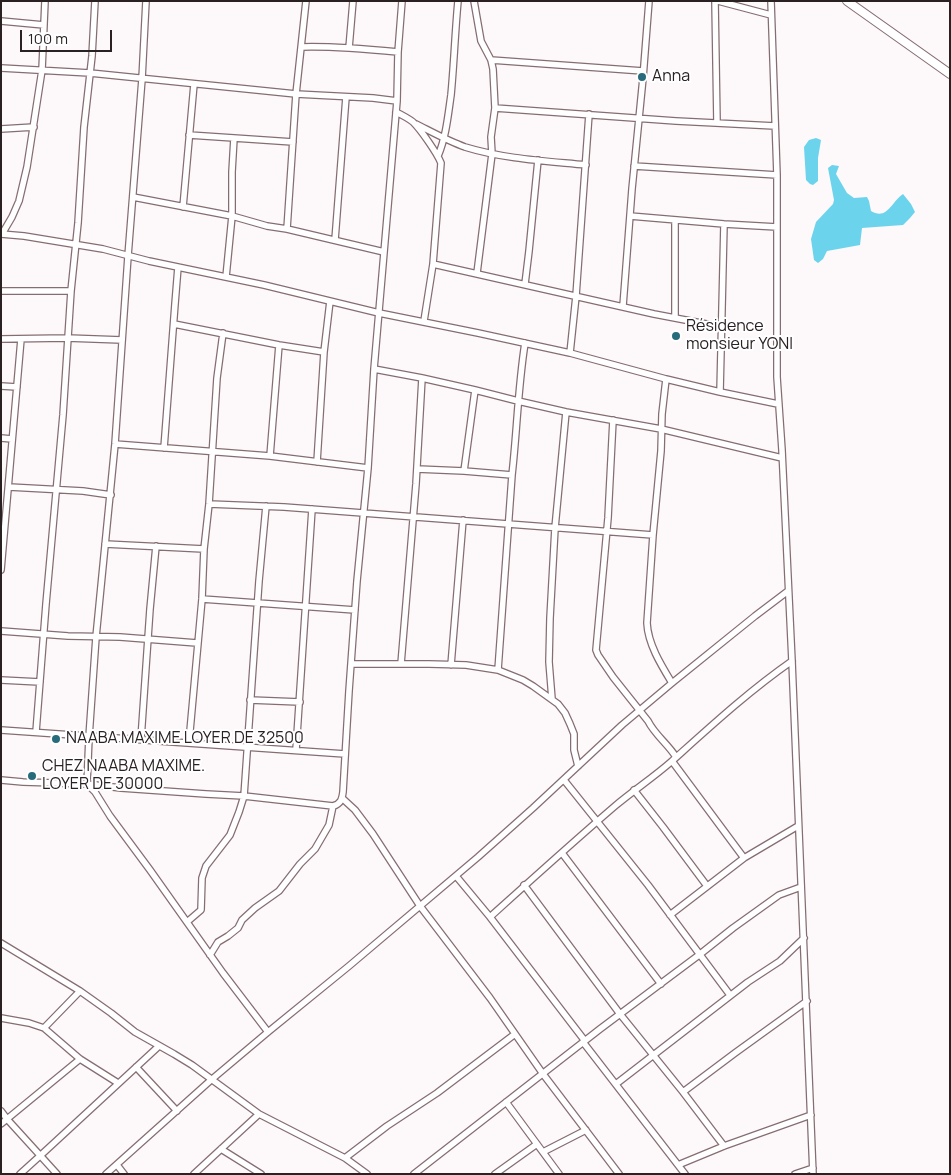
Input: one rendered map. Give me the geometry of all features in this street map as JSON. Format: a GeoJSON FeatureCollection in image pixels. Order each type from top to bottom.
{"type":"FeatureCollection","features":[{"type":"Feature","properties":{"kind":"street"},"geometry":{"type":"LineString","coordinates":[[45,1],[42,70],[27,167],[19,201],[2,234],[103,249],[379,313],[570,353],[666,379],[778,404]]}},
{"type":"Feature","properties":{"kind":"street"},"geometry":{"type":"LineString","coordinates":[[36,732],[95,1]]}},
{"type":"Feature","properties":{"kind":"street"},"geometry":{"type":"LineString","coordinates":[[87,784],[96,637],[116,444],[146,1]]}},
{"type":"Feature","properties":{"kind":"street"},"geometry":{"type":"LineString","coordinates":[[287,229],[296,94],[306,1]]}},
{"type":"Feature","properties":{"kind":"street"},"geometry":{"type":"LineString","coordinates":[[349,48],[353,1]]}},
{"type":"Feature","properties":{"kind":"street"},"geometry":{"type":"LineString","coordinates":[[1,780],[87,784],[244,796],[333,806],[340,802],[342,798],[374,368],[396,112],[402,1]]}},
{"type":"Feature","properties":{"kind":"street"},"geometry":{"type":"LineString","coordinates":[[438,156],[448,116],[454,68],[458,1]]}},
{"type":"Feature","properties":{"kind":"street"},"geometry":{"type":"LineString","coordinates":[[474,1],[481,41],[491,60],[495,83],[495,108],[491,137],[492,154],[477,273]]}},
{"type":"Feature","properties":{"kind":"street"},"geometry":{"type":"LineString","coordinates":[[623,306],[649,1]]}},
{"type":"Feature","properties":{"kind":"street"},"geometry":{"type":"LineString","coordinates":[[717,123],[717,1],[771,15]]}},
{"type":"Feature","properties":{"kind":"street"},"geometry":{"type":"LineString","coordinates":[[771,1],[777,176],[778,404],[792,661],[813,1171],[795,1174]]}},
{"type":"Feature","properties":{"kind":"street"},"geometry":{"type":"LineString","coordinates":[[847,1],[950,74]]}},
{"type":"Feature","properties":{"kind":"street"},"geometry":{"type":"LineString","coordinates":[[1,21],[44,25]]}},
{"type":"Feature","properties":{"kind":"street"},"geometry":{"type":"LineString","coordinates":[[302,47],[398,52]]}},
{"type":"Feature","properties":{"kind":"street"},"geometry":{"type":"LineString","coordinates":[[491,60],[643,71]]}},
{"type":"Feature","properties":{"kind":"street"},"geometry":{"type":"LineString","coordinates":[[1,68],[90,73],[296,94],[396,101]]}},
{"type":"Feature","properties":{"kind":"street"},"geometry":{"type":"LineString","coordinates":[[183,206],[194,84]]}},
{"type":"Feature","properties":{"kind":"street"},"geometry":{"type":"LineString","coordinates":[[335,240],[346,97]]}},
{"type":"Feature","properties":{"kind":"street"},"geometry":{"type":"LineString","coordinates":[[495,108],[776,126]]}},
{"type":"Feature","properties":{"kind":"street"},"geometry":{"type":"LineString","coordinates":[[396,112],[414,123],[468,148],[492,154],[586,165]]}},
{"type":"Feature","properties":{"kind":"street"},"geometry":{"type":"LineString","coordinates":[[570,353],[589,114]]}},
{"type":"Feature","properties":{"kind":"street"},"geometry":{"type":"LineString","coordinates":[[414,123],[438,156],[441,166],[433,264],[424,322]]}},
{"type":"Feature","properties":{"kind":"street"},"geometry":{"type":"LineString","coordinates":[[1,128],[34,128]]}},
{"type":"Feature","properties":{"kind":"street"},"geometry":{"type":"LineString","coordinates":[[189,135],[293,142]]}},
{"type":"Feature","properties":{"kind":"street"},"geometry":{"type":"LineString","coordinates":[[226,277],[232,216],[234,138]]}},
{"type":"Feature","properties":{"kind":"street"},"geometry":{"type":"LineString","coordinates":[[525,284],[538,160]]}},
{"type":"Feature","properties":{"kind":"street"},"geometry":{"type":"LineString","coordinates":[[634,166],[777,176]]}},
{"type":"Feature","properties":{"kind":"street"},"geometry":{"type":"LineString","coordinates":[[133,197],[232,216],[267,226],[384,252]]}},
{"type":"Feature","properties":{"kind":"street"},"geometry":{"type":"LineString","coordinates":[[630,216],[777,227]]}},
{"type":"Feature","properties":{"kind":"street"},"geometry":{"type":"LineString","coordinates":[[675,318],[676,220]]}},
{"type":"Feature","properties":{"kind":"street"},"geometry":{"type":"LineString","coordinates":[[720,392],[724,224]]}},
{"type":"Feature","properties":{"kind":"street"},"geometry":{"type":"LineString","coordinates":[[433,264],[722,327]]}},
{"type":"Feature","properties":{"kind":"street"},"geometry":{"type":"LineString","coordinates":[[164,448],[178,267]]}},
{"type":"Feature","properties":{"kind":"street"},"geometry":{"type":"LineString","coordinates":[[1,291],[71,291]]}},
{"type":"Feature","properties":{"kind":"street"},"geometry":{"type":"LineString","coordinates":[[317,462],[324,352],[330,301]]}},
{"type":"Feature","properties":{"kind":"street"},"geometry":{"type":"LineString","coordinates":[[174,324],[324,352]]}},
{"type":"Feature","properties":{"kind":"street"},"geometry":{"type":"LineString","coordinates":[[189,742],[202,600],[204,549],[219,357],[223,333]]}},
{"type":"Feature","properties":{"kind":"street"},"geometry":{"type":"LineString","coordinates":[[1,339],[67,338],[122,340]]}},
{"type":"Feature","properties":{"kind":"street"},"geometry":{"type":"LineString","coordinates":[[1,570],[21,339]]}},
{"type":"Feature","properties":{"kind":"street"},"geometry":{"type":"LineString","coordinates":[[498,670],[518,401],[525,344]]}},
{"type":"Feature","properties":{"kind":"street"},"geometry":{"type":"LineString","coordinates":[[270,456],[279,345]]}},
{"type":"Feature","properties":{"kind":"street"},"geometry":{"type":"LineString","coordinates":[[374,368],[566,412],[662,429],[782,458]]}},
{"type":"Feature","properties":{"kind":"street"},"geometry":{"type":"LineString","coordinates":[[401,664],[422,378]]}},
{"type":"Feature","properties":{"kind":"street"},"geometry":{"type":"LineString","coordinates":[[666,379],[653,535],[648,626],[651,641],[672,683]]}},
{"type":"Feature","properties":{"kind":"street"},"geometry":{"type":"LineString","coordinates":[[1,386],[17,387]]}},
{"type":"Feature","properties":{"kind":"street"},"geometry":{"type":"LineString","coordinates":[[464,471],[475,390]]}},
{"type":"Feature","properties":{"kind":"street"},"geometry":{"type":"LineString","coordinates":[[552,699],[549,662],[555,528],[566,412]]}},
{"type":"Feature","properties":{"kind":"street"},"geometry":{"type":"LineString","coordinates":[[613,420],[608,518],[596,652],[612,677],[673,752],[674,759],[744,858]]}},
{"type":"Feature","properties":{"kind":"street"},"geometry":{"type":"LineString","coordinates":[[1,438],[12,439]]}},
{"type":"Feature","properties":{"kind":"street"},"geometry":{"type":"LineString","coordinates":[[116,444],[270,456],[368,468]]}},
{"type":"Feature","properties":{"kind":"street"},"geometry":{"type":"LineString","coordinates":[[416,469],[512,475]]}},
{"type":"Feature","properties":{"kind":"street"},"geometry":{"type":"LineString","coordinates":[[9,487],[56,489],[111,495]]}},
{"type":"Feature","properties":{"kind":"street"},"geometry":{"type":"LineString","coordinates":[[208,504],[413,516],[653,535]]}},
{"type":"Feature","properties":{"kind":"street"},"geometry":{"type":"LineString","coordinates":[[187,922],[201,910],[202,878],[206,866],[230,835],[244,796],[266,506]]}},
{"type":"Feature","properties":{"kind":"street"},"geometry":{"type":"LineString","coordinates":[[296,750],[312,510]]}},
{"type":"Feature","properties":{"kind":"street"},"geometry":{"type":"LineString","coordinates":[[451,664],[463,520]]}},
{"type":"Feature","properties":{"kind":"street"},"geometry":{"type":"LineString","coordinates":[[105,544],[204,549]]}},
{"type":"Feature","properties":{"kind":"street"},"geometry":{"type":"LineString","coordinates":[[141,739],[156,546]]}},
{"type":"Feature","properties":{"kind":"street"},"geometry":{"type":"LineString","coordinates":[[106,1174],[211,1080],[509,830],[639,711],[788,591]]}},
{"type":"Feature","properties":{"kind":"street"},"geometry":{"type":"LineString","coordinates":[[202,600],[355,610]]}},
{"type":"Feature","properties":{"kind":"street"},"geometry":{"type":"LineString","coordinates":[[1,632],[198,643]]}},
{"type":"Feature","properties":{"kind":"street"},"geometry":{"type":"LineString","coordinates":[[490,917],[524,885],[634,790],[674,759],[754,688],[792,661]]}},
{"type":"Feature","properties":{"kind":"street"},"geometry":{"type":"LineString","coordinates":[[352,664],[451,664],[498,670],[523,680],[552,699],[562,709],[574,734],[574,750],[578,766]]}},
{"type":"Feature","properties":{"kind":"street"},"geometry":{"type":"LineString","coordinates":[[1,680],[40,682]]}},
{"type":"Feature","properties":{"kind":"street"},"geometry":{"type":"LineString","coordinates":[[250,700],[300,702]]}},
{"type":"Feature","properties":{"kind":"street"},"geometry":{"type":"LineString","coordinates":[[1,730],[345,754]]}},
{"type":"Feature","properties":{"kind":"street"},"geometry":{"type":"LineString","coordinates":[[564,780],[598,821],[730,995]]}},
{"type":"Feature","properties":{"kind":"street"},"geometry":{"type":"LineString","coordinates":[[87,784],[94,789],[110,816],[268,1032]]}},
{"type":"Feature","properties":{"kind":"street"},"geometry":{"type":"LineString","coordinates":[[634,790],[707,886]]}},
{"type":"Feature","properties":{"kind":"street"},"geometry":{"type":"LineString","coordinates":[[342,798],[355,810],[373,834],[420,906],[619,1174]]}},
{"type":"Feature","properties":{"kind":"street"},"geometry":{"type":"LineString","coordinates":[[210,955],[218,942],[238,928],[242,920],[255,908],[279,891],[300,864],[315,849],[329,824],[333,806]]}},
{"type":"Feature","properties":{"kind":"street"},"geometry":{"type":"LineString","coordinates":[[670,915],[744,858],[798,826]]}},
{"type":"Feature","properties":{"kind":"street"},"geometry":{"type":"LineString","coordinates":[[562,853],[661,984]]}},
{"type":"Feature","properties":{"kind":"street"},"geometry":{"type":"LineString","coordinates":[[456,876],[490,917],[685,1174]]}},
{"type":"Feature","properties":{"kind":"street"},"geometry":{"type":"LineString","coordinates":[[524,885],[620,1014],[654,1054],[724,1146]]}},
{"type":"Feature","properties":{"kind":"street"},"geometry":{"type":"LineString","coordinates":[[414,1174],[733,928],[779,896],[801,887]]}},
{"type":"Feature","properties":{"kind":"street"},"geometry":{"type":"LineString","coordinates":[[616,1084],[730,995],[780,961],[804,938]]}},
{"type":"Feature","properties":{"kind":"street"},"geometry":{"type":"LineString","coordinates":[[1,943],[80,991],[135,1032],[192,1065],[259,1114],[345,1158],[367,1174]]}},
{"type":"Feature","properties":{"kind":"street"},"geometry":{"type":"LineString","coordinates":[[44,1028],[80,991]]}},
{"type":"Feature","properties":{"kind":"street"},"geometry":{"type":"LineString","coordinates":[[683,1092],[807,1001]]}},
{"type":"Feature","properties":{"kind":"street"},"geometry":{"type":"LineString","coordinates":[[1,1018],[44,1028],[80,1058],[118,1083]]}},
{"type":"Feature","properties":{"kind":"street"},"geometry":{"type":"LineString","coordinates":[[345,1158],[387,1126],[437,1093],[515,1034]]}},
{"type":"Feature","properties":{"kind":"street"},"geometry":{"type":"LineString","coordinates":[[20,1174],[159,1046]]}},
{"type":"Feature","properties":{"kind":"street"},"geometry":{"type":"LineString","coordinates":[[1,1124],[80,1058]]}},
{"type":"Feature","properties":{"kind":"street"},"geometry":{"type":"LineString","coordinates":[[136,1067],[177,1112]]}},
{"type":"Feature","properties":{"kind":"street"},"geometry":{"type":"LineString","coordinates":[[506,1102],[559,1174]]}},
{"type":"Feature","properties":{"kind":"street"},"geometry":{"type":"LineString","coordinates":[[1,1111],[57,1174]]}},
{"type":"Feature","properties":{"kind":"street"},"geometry":{"type":"LineString","coordinates":[[194,1174],[259,1114]]}},
{"type":"Feature","properties":{"kind":"street"},"geometry":{"type":"LineString","coordinates":[[678,1165],[724,1146],[811,1115]]}},
{"type":"Feature","properties":{"kind":"street"},"geometry":{"type":"LineString","coordinates":[[543,1152],[586,1130]]}},
{"type":"Feature","properties":{"kind":"street"},"geometry":{"type":"LineString","coordinates":[[498,1173],[537,1144]]}},
{"type":"Feature","properties":{"kind":"street"},"geometry":{"type":"LineString","coordinates":[[222,1149],[261,1174]]}},
{"type":"Feature","properties":{"kind":"street"},"geometry":{"type":"LineString","coordinates":[[117,1165],[124,1174]]}},
{"type":"Feature","properties":{"kind":"water"},"geometry":{"type":"Polygon","coordinates":[[[816,138],[821,140],[818,158],[818,181],[813,185],[806,180],[804,147],[809,140],[816,138]]]}},
{"type":"Feature","properties":{"kind":"water"},"geometry":{"type":"Polygon","coordinates":[[[832,165],[839,166],[836,174],[847,193],[854,198],[867,197],[871,211],[881,214],[885,212],[903,194],[915,212],[903,225],[862,228],[860,245],[827,251],[823,259],[818,263],[814,260],[811,239],[816,222],[833,204],[834,200],[828,168],[832,165]]]}},
{"type":"Feature","properties":{"kind":"place","name":"Anna"},"geometry":{"type":"Point","coordinates":[642,77]}},
{"type":"Feature","properties":{"kind":"place","name":"Résidence monsieur YONI"},"geometry":{"type":"Point","coordinates":[676,336]}},
{"type":"Feature","properties":{"kind":"place","name":"NAABA MAXIME LOYER DE 32500"},"geometry":{"type":"Point","coordinates":[56,739]}},
{"type":"Feature","properties":{"kind":"place","name":"CHEZ NAABA MAXIME. LOYER DE 30000"},"geometry":{"type":"Point","coordinates":[32,776]}}]}
